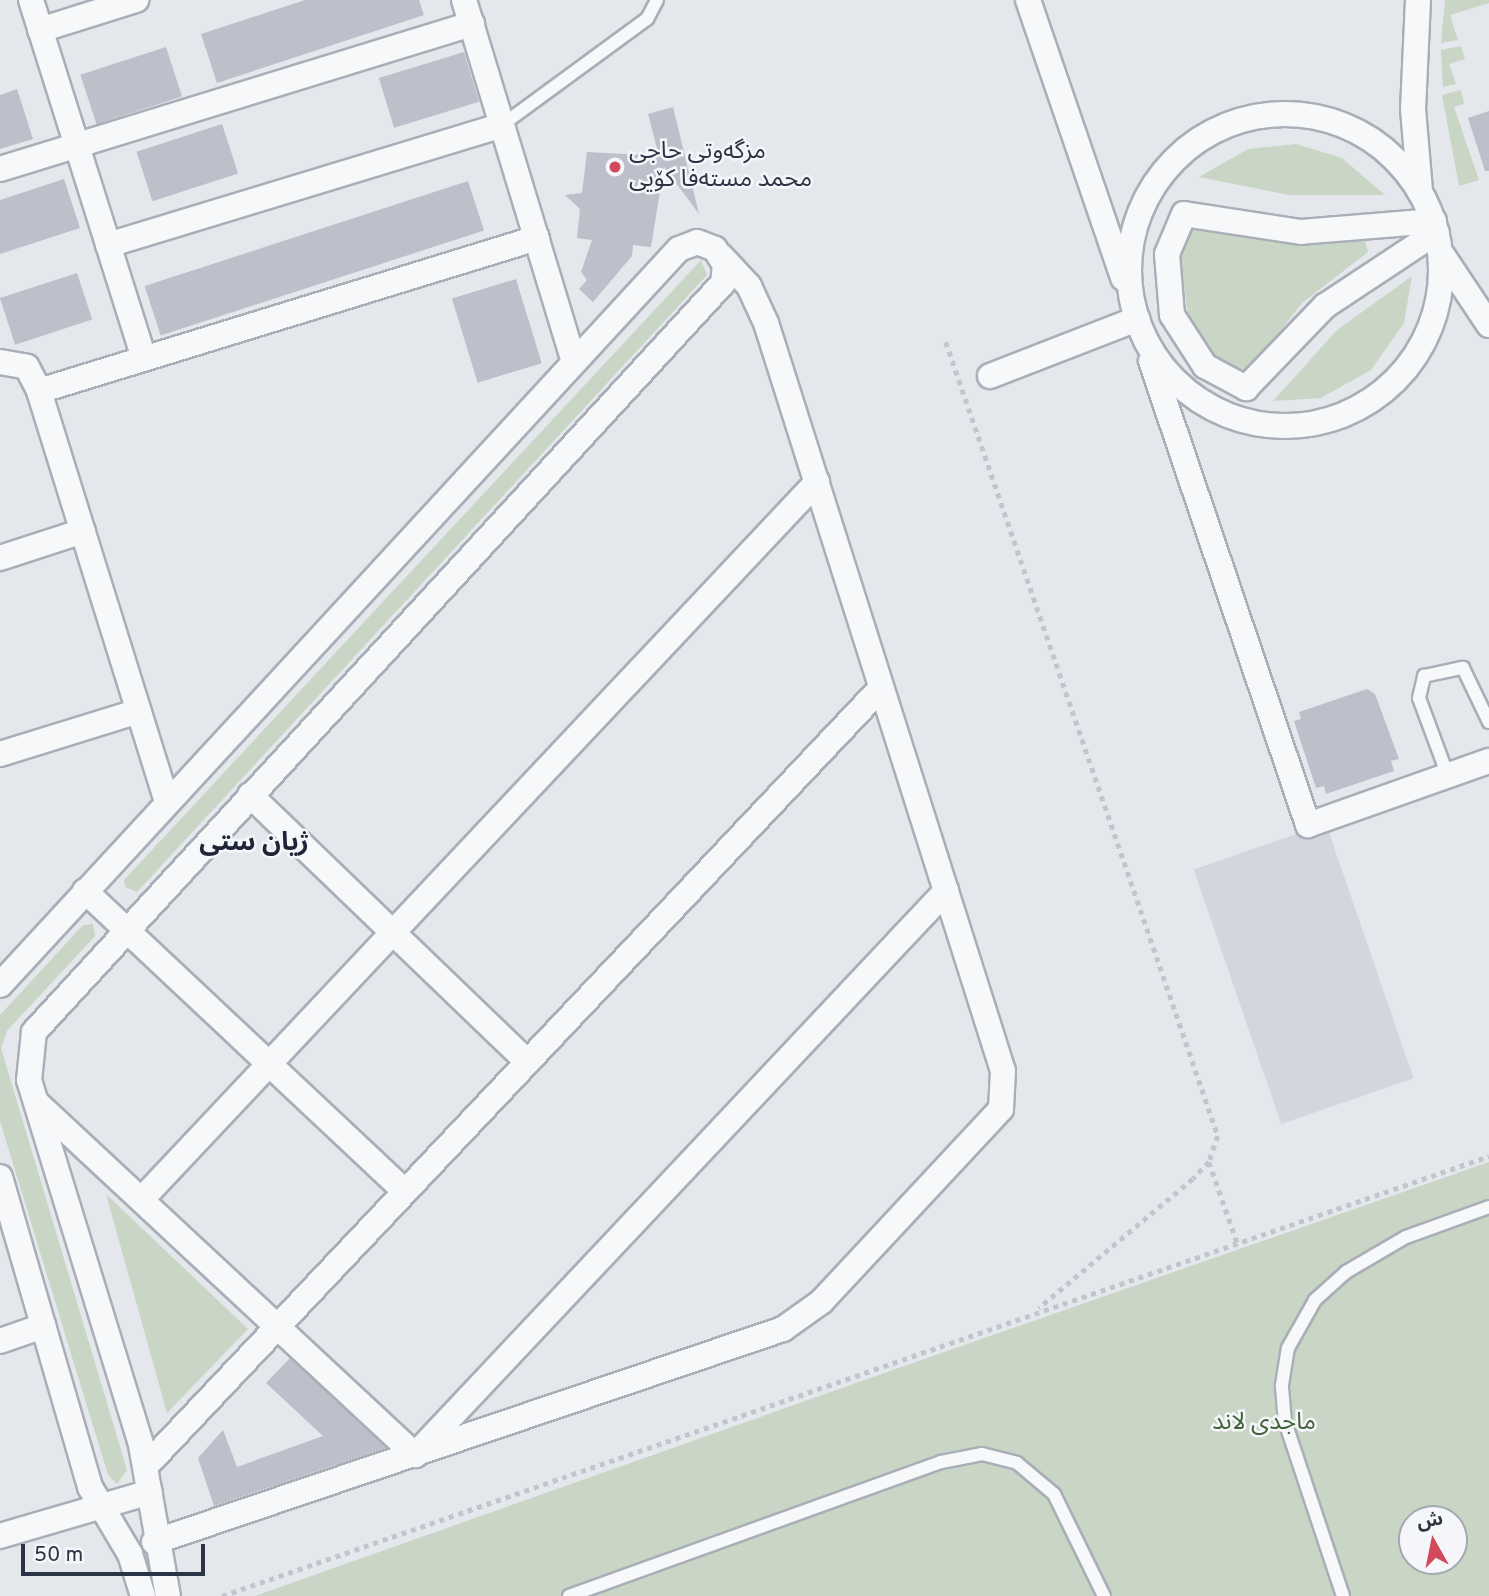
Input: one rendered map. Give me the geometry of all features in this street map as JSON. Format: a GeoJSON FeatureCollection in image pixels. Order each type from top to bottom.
{"type":"FeatureCollection","features":[{"type":"Feature","properties":{"kind":"street"},"geometry":{"type":"LineString","coordinates":[[31,0],[144,358]]}},
{"type":"Feature","properties":{"kind":"street"},"geometry":{"type":"LineString","coordinates":[[40,30],[136,0]]}},
{"type":"Feature","properties":{"kind":"street"},"geometry":{"type":"LineString","coordinates":[[464,0],[574,362]]}},
{"type":"Feature","properties":{"kind":"street"},"geometry":{"type":"LineString","coordinates":[[1028,0],[1308,825],[1489,761]]}},
{"type":"Feature","properties":{"kind":"street"},"geometry":{"type":"LineString","coordinates":[[1418,0],[1413,109],[1420,191],[1437,235],[1485,321]]}},
{"type":"Feature","properties":{"kind":"street"},"geometry":{"type":"LineString","coordinates":[[0,169],[472,24]]}},
{"type":"Feature","properties":{"kind":"street"},"geometry":{"type":"LineString","coordinates":[[1368,138],[1402,133],[1413,109]]}},
{"type":"Feature","properties":{"kind":"street"},"geometry":{"type":"LineString","coordinates":[[1420,191],[1368,138],[1326,119],[1280,114],[1234,123],[1193,144],[1160,176],[1138,217],[1129,263],[1137,319],[1163,367],[1194,396],[1243,420],[1286,425],[1329,419],[1377,395],[1415,356],[1432,323],[1437,235]]}},
{"type":"Feature","properties":{"kind":"street"},"geometry":{"type":"LineString","coordinates":[[108,245],[502,125]]}},
{"type":"Feature","properties":{"kind":"street"},"geometry":{"type":"LineString","coordinates":[[1184,214],[1301,232],[1437,235],[1325,306],[1246,388],[1205,366],[1172,315],[1167,254],[1184,214]]}},
{"type":"Feature","properties":{"kind":"street"},"geometry":{"type":"LineString","coordinates":[[39,391],[537,238]]}},
{"type":"Feature","properties":{"kind":"street"},"geometry":{"type":"LineString","coordinates":[[0,985],[679,248],[697,242],[721,256],[758,304],[817,482],[1005,1080],[1004,1100],[990,1125],[821,1302],[783,1329],[154,1542]]}},
{"type":"Feature","properties":{"kind":"street"},"geometry":{"type":"LineString","coordinates":[[168,1596],[154,1542],[146,1466],[35,1101],[27,1062],[34,1032],[126,929],[723,284],[721,256]]}},
{"type":"Feature","properties":{"kind":"street"},"geometry":{"type":"LineString","coordinates":[[1432,323],[1460,305],[1485,321]]}},
{"type":"Feature","properties":{"kind":"street"},"geometry":{"type":"LineString","coordinates":[[990,376],[1137,319]]}},
{"type":"Feature","properties":{"kind":"street"},"geometry":{"type":"LineString","coordinates":[[0,362],[27,368],[39,391],[167,803]]}},
{"type":"Feature","properties":{"kind":"street"},"geometry":{"type":"LineString","coordinates":[[142,1199],[817,482]]}},
{"type":"Feature","properties":{"kind":"street"},"geometry":{"type":"LineString","coordinates":[[0,558],[83,531]]}},
{"type":"Feature","properties":{"kind":"street"},"geometry":{"type":"LineString","coordinates":[[146,1466],[881,688]]}},
{"type":"Feature","properties":{"kind":"street"},"geometry":{"type":"LineString","coordinates":[[0,754],[139,711]]}},
{"type":"Feature","properties":{"kind":"street"},"geometry":{"type":"LineString","coordinates":[[250,795],[527,1062]]}},
{"type":"Feature","properties":{"kind":"street"},"geometry":{"type":"LineString","coordinates":[[85,891],[405,1191]]}},
{"type":"Feature","properties":{"kind":"street"},"geometry":{"type":"LineString","coordinates":[[415,1455],[946,891]]}},
{"type":"Feature","properties":{"kind":"street"},"geometry":{"type":"LineString","coordinates":[[0,961],[29,953]]}},
{"type":"Feature","properties":{"kind":"street"},"geometry":{"type":"LineString","coordinates":[[35,1101],[415,1455]]}},
{"type":"Feature","properties":{"kind":"street"},"geometry":{"type":"LineString","coordinates":[[0,1177],[99,1506],[130,1554],[143,1596]]}},
{"type":"Feature","properties":{"kind":"street"},"geometry":{"type":"LineString","coordinates":[[0,1341],[43,1326]]}},
{"type":"Feature","properties":{"kind":"street"},"geometry":{"type":"LineString","coordinates":[[0,1536],[150,1492]]}},
{"type":"Feature","properties":{"kind":"lane"},"geometry":{"type":"LineString","coordinates":[[502,125],[647,19],[657,0]]}},
{"type":"Feature","properties":{"kind":"lane"},"geometry":{"type":"LineString","coordinates":[[1448,776],[1419,698],[1424,676],[1463,668],[1489,722]]}},
{"type":"Feature","properties":{"kind":"lane"},"geometry":{"type":"LineString","coordinates":[[1343,1596],[1286,1422],[1282,1385],[1288,1348],[1315,1300],[1346,1272],[1406,1237],[1489,1207]]}},
{"type":"Feature","properties":{"kind":"lane"},"geometry":{"type":"LineString","coordinates":[[569,1596],[941,1462],[982,1454],[1017,1463],[1054,1494],[1104,1596]]}},
{"type":"Feature","properties":{"kind":"path"},"geometry":{"type":"LineString","coordinates":[[946,342],[1218,1136],[1209,1162],[1039,1309]]}},
{"type":"Feature","properties":{"kind":"path"},"geometry":{"type":"LineString","coordinates":[[222,1596],[1039,1309],[1238,1245],[1489,1156]]}},
{"type":"Feature","properties":{"kind":"path"},"geometry":{"type":"LineString","coordinates":[[1209,1162],[1238,1245]]}},
{"type":"Feature","properties":{"kind":"shaded area"},"geometry":{"type":"Polygon","coordinates":[[[1326,824],[1414,1078],[1281,1124],[1194,870],[1326,824]]]}},
{"type":"Feature","properties":{"kind":"green space"},"geometry":{"type":"Polygon","coordinates":[[[1445,0],[1489,0],[1489,3],[1450,15],[1458,40],[1441,43],[1445,0]]]}},
{"type":"Feature","properties":{"kind":"green space"},"geometry":{"type":"Polygon","coordinates":[[[1461,46],[1465,59],[1449,64],[1456,84],[1443,87],[1441,50],[1461,46]]]}},
{"type":"Feature","properties":{"kind":"green space"},"geometry":{"type":"Polygon","coordinates":[[[1461,90],[1464,104],[1454,107],[1479,180],[1459,186],[1442,95],[1461,90]]]}},
{"type":"Feature","properties":{"kind":"green space"},"geometry":{"type":"Polygon","coordinates":[[[1296,144],[1342,158],[1385,195],[1289,195],[1199,177],[1248,149],[1296,144]]]}},
{"type":"Feature","properties":{"kind":"green space"},"geometry":{"type":"Polygon","coordinates":[[[1186,223],[1364,237],[1368,252],[1302,303],[1244,378],[1207,348],[1188,316],[1179,250],[1186,223]]]}},
{"type":"Feature","properties":{"kind":"green space"},"geometry":{"type":"Polygon","coordinates":[[[701,260],[707,275],[137,892],[125,887],[124,880],[701,260]]]}},
{"type":"Feature","properties":{"kind":"green space"},"geometry":{"type":"Polygon","coordinates":[[[1412,276],[1404,323],[1371,370],[1321,398],[1273,401],[1337,330],[1412,276]]]}},
{"type":"Feature","properties":{"kind":"green space"},"geometry":{"type":"Polygon","coordinates":[[[93,924],[95,936],[7,1031],[1,1048],[127,1470],[117,1484],[108,1475],[0,1121],[0,1015],[83,925],[93,924]]]}},
{"type":"Feature","properties":{"kind":"green space","name":"ماجدی لاند"},"geometry":{"type":"Polygon","coordinates":[[[1489,1162],[1489,1596],[255,1596],[890,1371],[1489,1162]]]}},
{"type":"Feature","properties":{"kind":"green space"},"geometry":{"type":"Polygon","coordinates":[[[106,1194],[248,1329],[167,1413],[106,1194]]]}},
{"type":"Feature","properties":{"kind":"building"},"geometry":{"type":"Polygon","coordinates":[[[305,0],[419,0],[424,15],[217,83],[201,34],[305,0]]]}},
{"type":"Feature","properties":{"kind":"building"},"geometry":{"type":"Polygon","coordinates":[[[166,47],[182,96],[96,124],[80,75],[166,47]]]}},
{"type":"Feature","properties":{"kind":"building"},"geometry":{"type":"Polygon","coordinates":[[[464,52],[479,102],[394,128],[379,78],[464,52]]]}},
{"type":"Feature","properties":{"kind":"building"},"geometry":{"type":"Polygon","coordinates":[[[17,89],[33,139],[0,149],[0,95],[17,89]]]}},
{"type":"Feature","properties":{"kind":"building"},"geometry":{"type":"Polygon","coordinates":[[[673,107],[699,214],[664,167],[651,247],[633,245],[632,256],[593,302],[579,289],[587,280],[581,272],[592,240],[577,238],[580,209],[565,195],[582,193],[587,152],[659,156],[648,114],[673,107]]]}},
{"type":"Feature","properties":{"kind":"building"},"geometry":{"type":"Polygon","coordinates":[[[1489,111],[1489,171],[1485,171],[1468,118],[1489,111]]]}},
{"type":"Feature","properties":{"kind":"building"},"geometry":{"type":"Polygon","coordinates":[[[222,124],[238,173],[152,201],[136,152],[222,124]]]}},
{"type":"Feature","properties":{"kind":"building"},"geometry":{"type":"Polygon","coordinates":[[[64,179],[80,228],[0,254],[0,200],[64,179]]]}},
{"type":"Feature","properties":{"kind":"building"},"geometry":{"type":"Polygon","coordinates":[[[468,181],[484,230],[161,336],[145,286],[468,181]]]}},
{"type":"Feature","properties":{"kind":"building"},"geometry":{"type":"Polygon","coordinates":[[[77,273],[92,320],[15,345],[0,298],[77,273]]]}},
{"type":"Feature","properties":{"kind":"building"},"geometry":{"type":"Polygon","coordinates":[[[516,279],[542,363],[478,383],[452,299],[516,279]]]}},
{"type":"Feature","properties":{"kind":"building"},"geometry":{"type":"Polygon","coordinates":[[[1367,689],[1375,694],[1399,759],[1391,761],[1394,771],[1326,794],[1324,786],[1316,788],[1294,721],[1301,719],[1299,712],[1367,689]]]}},
{"type":"Feature","properties":{"kind":"building"},"geometry":{"type":"Polygon","coordinates":[[[290,1358],[386,1448],[214,1506],[198,1458],[223,1430],[237,1467],[323,1436],[266,1383],[290,1358]]]}},
{"type":"Feature","properties":{"kind":"place","name":"مزگەوتی حاجی محمد مستەفا کۆیی"},"geometry":{"type":"Point","coordinates":[615,167]}},
{"type":"Feature","properties":{"kind":"district","name":"ژیان ستی"},"geometry":{"type":"Point","coordinates":[254,844]}}]}
